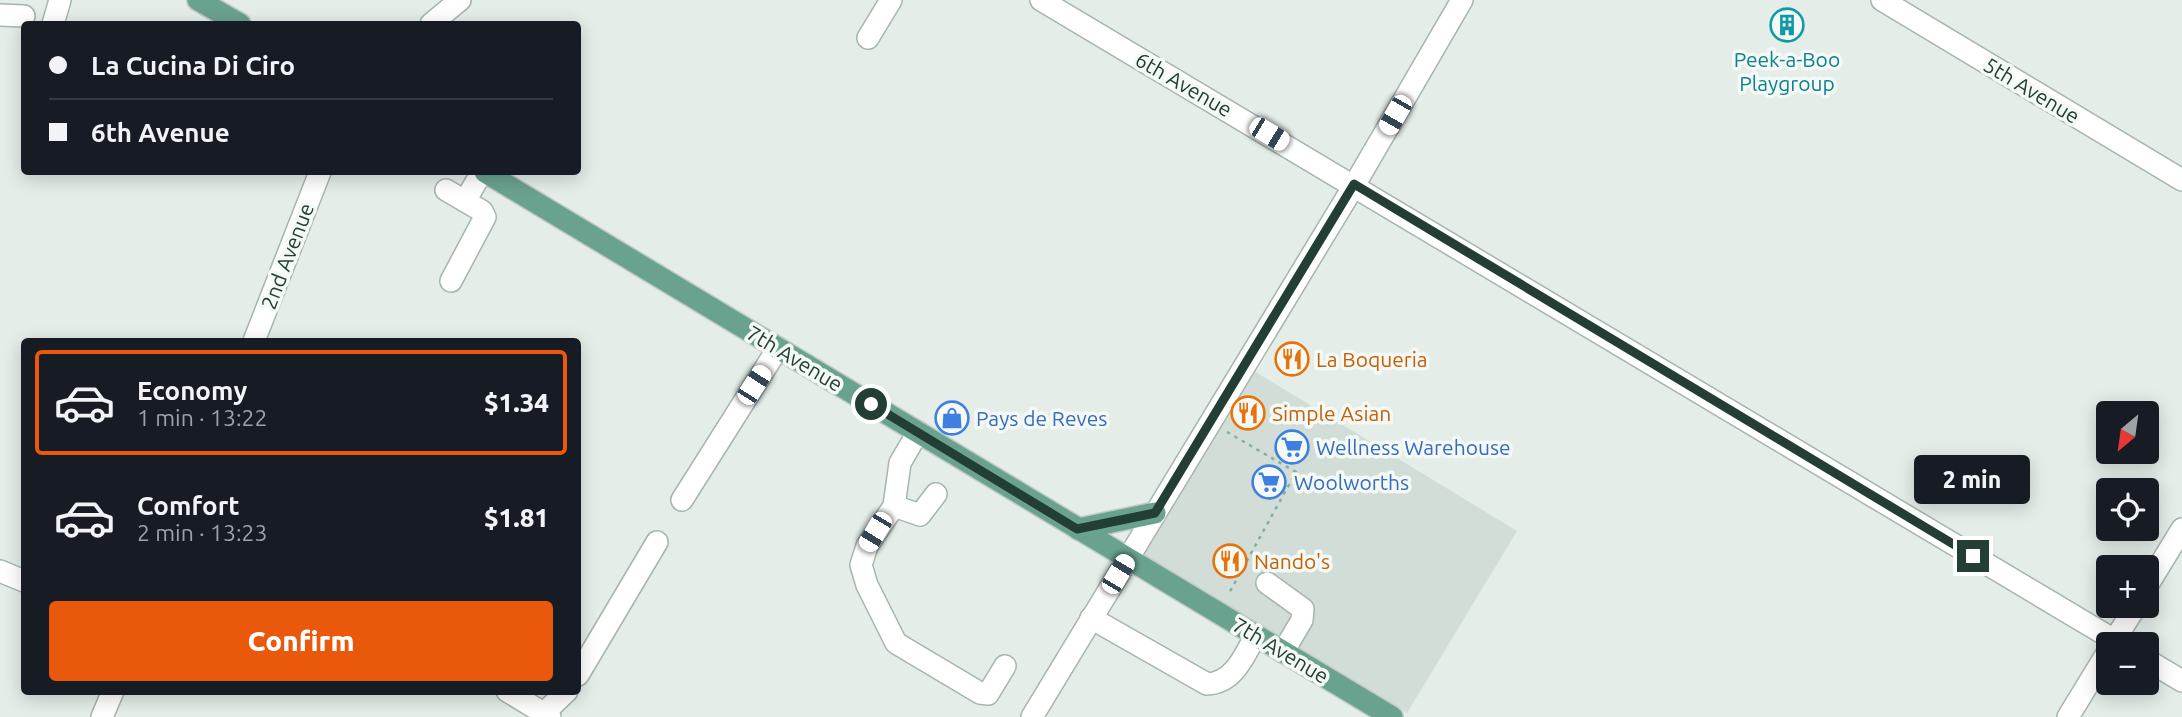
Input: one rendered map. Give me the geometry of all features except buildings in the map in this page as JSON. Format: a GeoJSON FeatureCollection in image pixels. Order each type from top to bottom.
{"type":"FeatureCollection","features":[{"type":"Feature","properties":{"kind":"main road"},"geometry":{"type":"LineString","coordinates":[[198,0],[235,21]]}},
{"type":"Feature","properties":{"kind":"main road","name":"7th Avenue"},"geometry":{"type":"LineString","coordinates":[[489,175],[1392,717]]}},
{"type":"Feature","properties":{"kind":"main road"},"geometry":{"type":"LineString","coordinates":[[1077,529],[1155,513]]}},
{"type":"Feature","properties":{"kind":"street"},"geometry":{"type":"LineString","coordinates":[[54,21],[60,0]]}},
{"type":"Feature","properties":{"kind":"street"},"geometry":{"type":"LineString","coordinates":[[435,21],[460,0]]}},
{"type":"Feature","properties":{"kind":"street"},"geometry":{"type":"LineString","coordinates":[[868,38],[891,0]]}},
{"type":"Feature","properties":{"kind":"street","name":"6th Avenue"},"geometry":{"type":"LineString","coordinates":[[1041,0],[1354,184],[2096,634]]}},
{"type":"Feature","properties":{"kind":"street"},"geometry":{"type":"LineString","coordinates":[[1032,717],[1462,0]]}},
{"type":"Feature","properties":{"kind":"street","name":"5th Avenue"},"geometry":{"type":"LineString","coordinates":[[1882,0],[2182,180]]}},
{"type":"Feature","properties":{"kind":"street"},"geometry":{"type":"LineString","coordinates":[[0,15],[24,16]]}},
{"type":"Feature","properties":{"kind":"street","name":"2nd Avenue"},"geometry":{"type":"LineString","coordinates":[[255,338],[319,175]]}},
{"type":"Feature","properties":{"kind":"street"},"geometry":{"type":"LineString","coordinates":[[451,281],[485,217],[482,211],[456,195],[480,175]]}},
{"type":"Feature","properties":{"kind":"street"},"geometry":{"type":"LineString","coordinates":[[682,500],[778,348]]}},
{"type":"Feature","properties":{"kind":"street"},"geometry":{"type":"LineString","coordinates":[[918,432],[900,463],[894,506],[867,546],[861,565],[866,585],[896,643],[980,693],[988,694],[993,689],[1005,666]]}},
{"type":"Feature","properties":{"kind":"street"},"geometry":{"type":"LineString","coordinates":[[894,506],[919,515],[936,494]]}},
{"type":"Feature","properties":{"kind":"street"},"geometry":{"type":"LineString","coordinates":[[2159,566],[2182,529]]}},
{"type":"Feature","properties":{"kind":"street"},"geometry":{"type":"LineString","coordinates":[[581,670],[657,542]]}},
{"type":"Feature","properties":{"kind":"street"},"geometry":{"type":"LineString","coordinates":[[0,571],[21,580]]}},
{"type":"Feature","properties":{"kind":"street"},"geometry":{"type":"LineString","coordinates":[[1267,583],[1303,608],[1302,620],[1283,652]]}},
{"type":"Feature","properties":{"kind":"street"},"geometry":{"type":"LineString","coordinates":[[1091,618],[1208,684],[1221,683],[1231,674],[1256,635]]}},
{"type":"Feature","properties":{"kind":"street"},"geometry":{"type":"LineString","coordinates":[[2159,667],[2182,681]]}},
{"type":"Feature","properties":{"kind":"street"},"geometry":{"type":"LineString","coordinates":[[2068,717],[2096,673]]}},
{"type":"Feature","properties":{"kind":"street"},"geometry":{"type":"LineString","coordinates":[[102,717],[111,695]]}},
{"type":"Feature","properties":{"kind":"street"},"geometry":{"type":"LineString","coordinates":[[514,695],[547,715],[564,695]]}},
{"type":"Feature","properties":{"kind":"path"},"geometry":{"type":"LineString","coordinates":[[1224,601],[1296,472],[1226,432]]}},
{"type":"Feature","properties":{"kind":"shaded area"},"geometry":{"type":"Polygon","coordinates":[[[1249,368],[1517,531],[1407,713],[1136,555],[1249,368]]]}},
{"type":"Feature","properties":{"kind":"place","name":"Peek-a-Boo Playgroup"},"geometry":{"type":"Point","coordinates":[1787,25]}},
{"type":"Feature","properties":{"kind":"place","name":"La Boqueria"},"geometry":{"type":"Point","coordinates":[1292,359]}},
{"type":"Feature","properties":{"kind":"place","name":"Simple Asian"},"geometry":{"type":"Point","coordinates":[1248,413]}},
{"type":"Feature","properties":{"kind":"place","name":"Pays de Reves"},"geometry":{"type":"Point","coordinates":[952,418]}},
{"type":"Feature","properties":{"kind":"place","name":"Wellness Warehouse"},"geometry":{"type":"Point","coordinates":[1292,447]}},
{"type":"Feature","properties":{"kind":"place","name":"Woolworths"},"geometry":{"type":"Point","coordinates":[1269,482]}},
{"type":"Feature","properties":{"kind":"place","name":"Nando's"},"geometry":{"type":"Point","coordinates":[1230,561]}},
{"type":"Feature","properties":{"kind":"route"},"geometry":{"type":"LineString","coordinates":[[871,404],[1077,529],[1155,513],[1354,184],[1973,556]]}}]}
